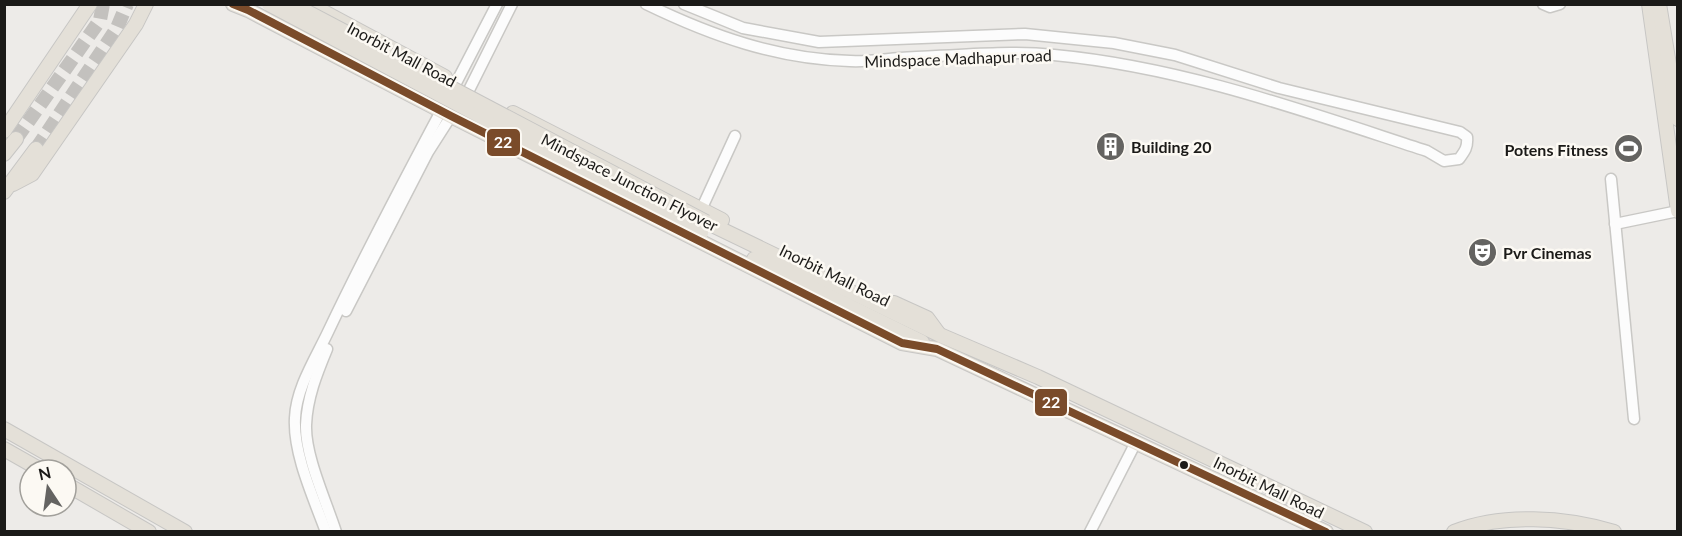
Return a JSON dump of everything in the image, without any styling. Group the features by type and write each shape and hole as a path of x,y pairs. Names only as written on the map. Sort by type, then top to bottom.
{"main road":[{"path":"4,154 10,135 90,4"},
{"path":"131,29 129,21 137,4"},
{"path":"9,188 32,174 146,4"},
{"name":"Inorbit Mall Road","path":"233,4 902,343 939,342 1033,375 1365,531"},
{"name":"Mindspace Junction Flyover","path":"269,4 939,342"},
{"name":"Mindspace Junction Flyover","path":"292,4 702,222"},
{"name":"Inorbit Mall Road","path":"309,4 635,176 702,222"},
{"path":"1649,4 1677,211"},
{"path":"1659,4 1677,119"},
{"path":"318,46 335,18"},
{"path":"9,188 36,149"},
{"path":"622,201 635,176"},
{"name":"Inorbit Mall Road","path":"939,342 1136,442 1326,531"},
{"path":"4,429 185,531"},
{"path":"4,449 20,458"},
{"path":"78,491 149,531"},
{"path":"1454,531 1481,522 1504,520 1588,525 1614,531"}],"street":[{"path":"456,83 497,4"},
{"path":"469,90 512,4"},
{"name":"Mindspace Madhapur road","path":"646,4 716,36 776,53 851,62 957,55 1051,55 1154,69 1273,102 1427,151 1444,160 1459,159 1466,151 1467,136 1460,132 1279,88 1175,55 1071,38 1025,34 819,42 743,28 684,4"},
{"path":"1543,4 1550,7 1560,4"},
{"name":"Mindspace Madhapur road","path":"850,42 851,62"},
{"path":"1273,102 1279,88"},
{"path":"326,531 306,426 316,378 411,176 446,113"},
{"path":"702,222 735,136"},
{"path":"1611,178 1634,419"},
{"path":"1615,224 1677,211"},
{"path":"1089,531 1136,442"},
{"path":"322,504 336,531"}],"tunnel":[{"path":"16,139 100,20 103,4"},
{"path":"36,149 117,28 127,4"}],"transit line":[{"name":"22","path":"233,4 902,343 937,349 1326,532"}],"place":[{"name":"Building 20","path":"1110,146"},
{"name":"Potens Fitness","path":"1629,149"},
{"name":"Pvr Cinemas","path":"1482,252"}]}
